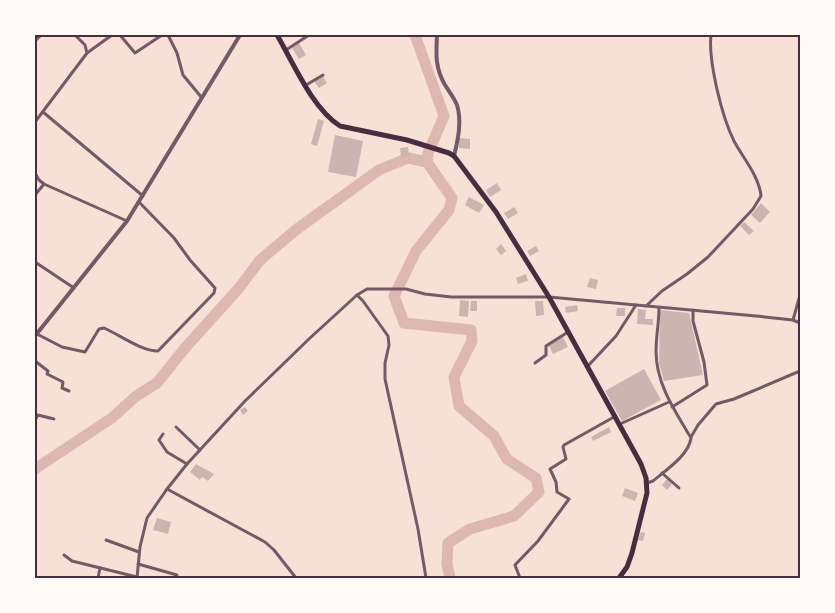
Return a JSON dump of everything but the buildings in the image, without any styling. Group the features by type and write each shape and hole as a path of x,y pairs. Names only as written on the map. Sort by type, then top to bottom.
{"main road":[{"path":"277,35 322,110 340,126 416,142 449,153 454,156 496,212 549,297 641,464 646,484 646,496 632,553 627,567 619,578"}],"street":[{"path":"35,41 41,35"},
{"path":"75,35 85,45 87,53"},
{"path":"35,122 87,53 112,35"},
{"path":"120,35 135,52 162,35"},
{"path":"168,35 177,53 182,75 202,98"},
{"path":"139,202 174,238 190,260 214,287 216,290 214,293 158,351 154,352 104,328 98,329 85,352 62,347 36,335 127,221 240,35"},
{"path":"286,50 310,35"},
{"path":"438,35 436,61 439,72 454,99 458,111 459,125 454,156"},
{"path":"645,306 708,257 753,209 761,196 756,178 733,139 726,120 716,80 711,49 711,35"},
{"path":"306,85 323,75"},
{"path":"43,112 143,196"},
{"path":"35,173 44,184 127,221"},
{"path":"35,195 44,184"},
{"path":"35,262 75,288"},
{"path":"64,555 72,560 137,577 139,552 147,518 166,489 245,401 357,295 371,288 406,289 425,294 451,297 549,297 793,320 800,323"},
{"path":"357,295 388,336 389,345 385,363 385,379 418,529 426,578"},
{"path":"793,320 800,295"},
{"path":"587,367 616,336 637,305"},
{"path":"659,308 656,353 662,386 669,402 691,438"},
{"path":"672,407 707,385 704,362 693,321 693,310"},
{"path":"535,362 546,355 546,346 568,332"},
{"path":"35,362 48,370 46,374 63,382 62,388 69,391"},
{"path":"646,484 653,482 683,456 698,425 716,404 734,399 800,371"},
{"path":"620,424 669,402"},
{"path":"35,420 38,415 54,419"},
{"path":"520,578 515,565 538,541 569,499 557,492 556,482 550,468 566,459 564,445 615,417"},
{"path":"176,427 200,450"},
{"path":"163,434 160,440 164,449 187,464"},
{"path":"662,473 679,488"},
{"path":"166,489 265,542 274,550 296,578"},
{"path":"106,540 139,552"},
{"path":"138,564 177,575"},
{"path":"98,578 100,568"}],"waterway":[{"path":"415,35 444,116 428,153 427,162 452,198 449,210 416,251 394,296 404,323 471,330 472,341 454,377 459,406 494,436 507,459 536,478 539,492 514,516 470,529 448,543 447,564 450,578"},
{"path":"35,469 112,418 135,397 157,383 185,348 239,288 260,260 297,229 379,170 408,158 427,162"}]}
